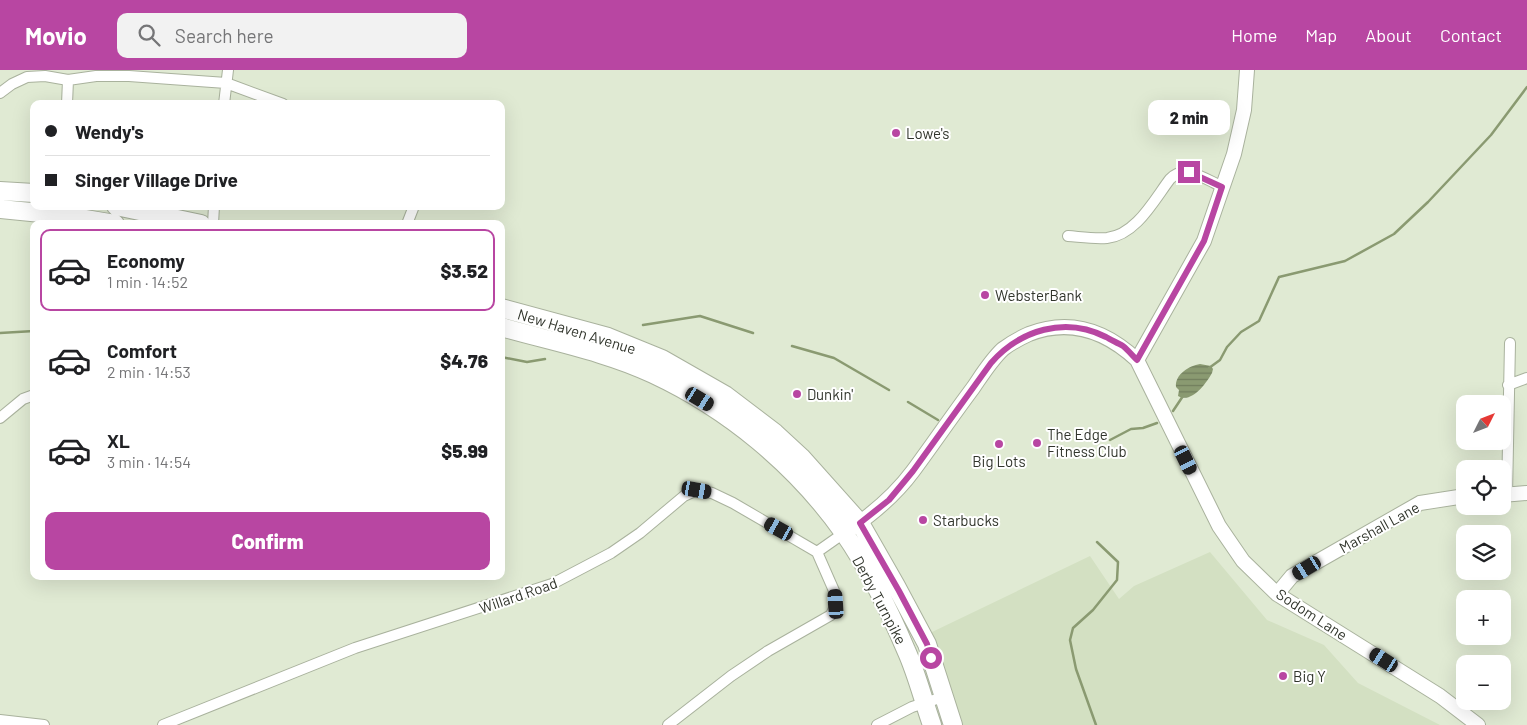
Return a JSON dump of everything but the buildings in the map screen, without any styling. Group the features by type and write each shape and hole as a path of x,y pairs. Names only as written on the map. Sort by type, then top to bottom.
{"highway":[{"path":"0,191 30,193"},
{"path":"0,209 30,210"},
{"path":"60,210 99,220"},
{"path":"135,210 182,220"},
{"name":"New Haven Avenue","path":"505,309 608,337 662,359 725,395 775,433 801,456 860,523"},
{"name":"New Haven Avenue","path":"505,328 602,355 652,373 714,408 741,427 770,452 809,490 844,533"},
{"name":"Derby Turnpike","path":"860,523 927,644 953,725"},
{"name":"Derby Turnpike","path":"844,533 881,595 907,652 932,725"},
{"path":"922,697 941,690"}],"street":[{"path":"224,100 228,70"},
{"path":"1137,360 1204,241 1230,169 1245,102 1247,70"},
{"path":"0,93 12,84 27,77 44,73 68,80 96,76 129,76 226,83 272,100"},
{"path":"67,100 68,80"},
{"path":"1068,236 1105,238 1124,233 1135,225 1170,179 1178,172 1189,172 1222,187"},
{"name":"Sodom Lane","path":"844,533 889,500 913,471 991,363 1003,350 1019,338 1060,326 1096,332 1122,345 1137,360 1219,526 1243,561 1277,594 1440,696 1478,725"},
{"path":"1506,460 1510,343"},
{"path":"1508,385 1527,378"},
{"path":"0,418 23,399 30,396"},
{"name":"Willard Road","path":"163,725 355,648 552,584 611,553 640,533 684,496 697,490 712,493 733,503 817,552"},
{"path":"1511,494 1527,493"},
{"name":"Marshall Lane","path":"1277,594 1292,576 1420,503 1456,497"},
{"path":"668,725 738,671 768,651 831,615 836,604 835,593 817,552 844,533"},
{"path":"877,725 912,707 922,697"},
{"path":"0,720 44,725"}],"shaded area":[{"path":"1200,364 1211,366 1213,369 1212,373 1198,392 1183,398 1178,396 1179,390 1176,387 1176,382 1180,375 1187,369"},
{"path":"1210,552 1267,620 1324,645 1358,683 1440,725 963,725 930,633 1090,556 1119,599 1134,586"}],"waterway":[{"path":"1209,368 1220,360 1227,347 1241,332 1259,321 1279,277 1345,261 1394,234 1428,202 1491,135 1527,87"},
{"path":"643,325 700,316 753,333"},
{"path":"0,333 30,331"},
{"path":"792,346 834,358 889,390"},
{"path":"505,358 527,362 545,359"},
{"path":"1173,411 1183,396"},
{"path":"908,402 938,420"},
{"path":"1110,440 1131,429 1143,428 1157,423"},
{"path":"1096,725 1076,669 1070,640 1073,628 1093,610 1117,580 1118,562 1097,542"}],"place":[{"name":"Lowe's","path":"896,133"},
{"name":"WebsterBank","path":"985,295"},
{"name":"Dunkin'","path":"797,394"},
{"name":"The Edge Fitness Club","path":"1037,443"},
{"name":"Big Lots","path":"999,444"},
{"name":"Starbucks","path":"923,520"},
{"name":"Big Y","path":"1283,676"}],"route":[{"path":"931,658 927,644 860,523 889,500 913,471 991,363 1003,350 1019,338 1060,326 1077,328 1096,332 1122,345 1137,360 1204,241 1222,187 1189,172"}]}
